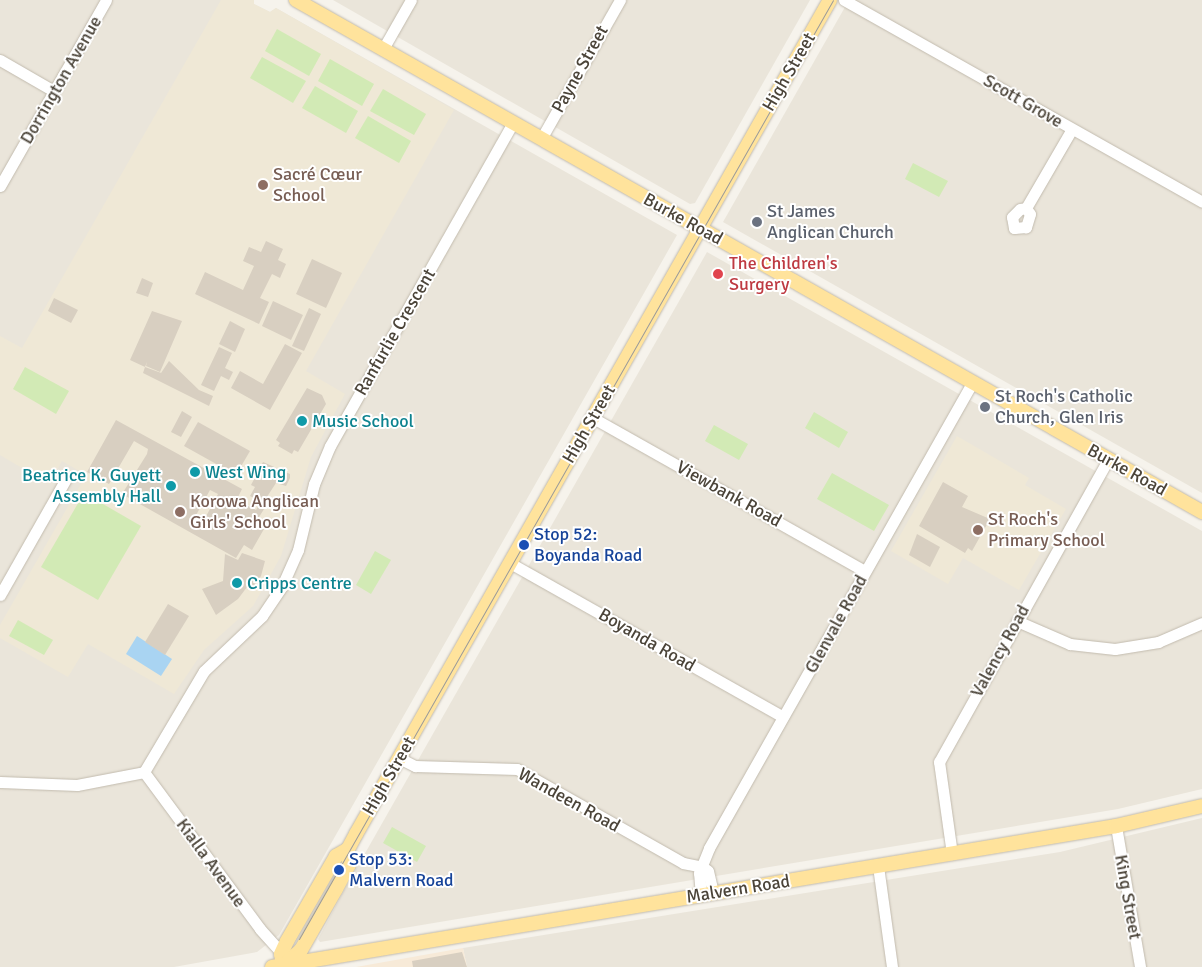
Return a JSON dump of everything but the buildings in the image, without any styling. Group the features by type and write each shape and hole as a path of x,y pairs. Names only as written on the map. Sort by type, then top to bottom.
{"main road":[{"name":"Burke Road","path":"296,0 1202,512"},
{"name":"High Street","path":"280,963 301,950 336,889 349,865 348,848 830,0"},
{"name":"Malvern Road","path":"280,963 952,854 1116,826 1202,806"}],"street":[{"name":"Dorrington Avenue","path":"0,186 106,0"},
{"path":"383,49 410,0"},
{"name":"Payne Street","path":"541,139 620,0"},
{"name":"Scott Grove","path":"844,0 1202,202"},
{"path":"0,60 54,91"},
{"name":"Ranfurlie Crescent","path":"144,772 204,671 262,616 282,586 298,550 314,484 330,446 514,123"},
{"path":"1026,208 1072,128"},
{"name":"Glenvale Road","path":"703,867 709,848 972,382"},
{"name":"Viewbank Road","path":"593,418 866,571"},
{"name":"Valency Road","path":"952,854 939,762 1108,459"},
{"path":"0,595 66,479"},
{"name":"Boyanda Road","path":"510,563 783,717"},
{"path":"1017,621 1070,644 1115,649 1158,642 1202,623"},
{"name":"Wandeen Road","path":"399,758 415,766 517,770 683,863 703,867"},
{"path":"0,782 77,785 144,772"},
{"name":"Kialla Avenue","path":"144,772 260,929 280,963"},
{"name":"King Street","path":"1116,826 1140,967"},
{"path":"878,866 892,967"},
{"path":"703,867 708,871 707,894"}],"shaded area":[{"path":"0,0 254,0 254,4 270,12 276,8 677,235 279,935 257,952 174,967 0,967"},
{"name":"Sacré Cœur School","path":"221,0 254,0 254,4 270,12 276,8 454,110 306,371 345,394 311,457 281,556 253,606 204,650 174,694 88,644 68,677 0,638 0,625 86,475 62,461 49,484 0,455 0,336 22,348"},
{"path":"333,0 810,0 695,203 690,204"},
{"path":"849,0 1202,0 1202,493 723,222"},
{"path":"707,252 1202,531 1202,789 1118,809 320,942 318,939 347,885"},
{"name":"St Roch's Primary School","path":"957,436 1029,478 1025,485 1066,509 1019,590 963,558 948,584 891,551"},
{"path":"1202,818 1202,967 467,967 463,948 1060,852"},
{"path":"463,948 467,967 356,967"}],"green space":[{"path":"277,29 321,54 309,76 265,51"},
{"path":"262,57 306,81 293,103 250,78"},
{"path":"330,59 374,84 362,106 318,81"},
{"path":"315,86 358,111 346,133 302,108"},
{"path":"383,89 426,114 414,135 370,111"},
{"path":"368,116 411,141 399,163 355,138"},
{"path":"913,163 948,181 939,197 905,179"},
{"path":"25,367 69,391 56,414 13,389"},
{"path":"814,412 848,432 839,448 805,428"},
{"path":"714,425 748,444 739,460 705,441"},
{"path":"832,473 889,505 874,531 817,499"},
{"path":"84,493 141,526 98,600 41,567"},
{"path":"375,551 391,560 371,594 356,585"},
{"path":"18,620 53,640 44,655 9,636"},
{"path":"392,827 426,846 417,862 383,843"}],"water":[{"path":"137,636 172,659 161,676 126,654"}],"tram line":[{"path":"299,939 833,0"}],"place":[{"name":"Sacré Cœur School","path":"263,185"},
{"name":"St James Anglican Church","path":"757,222"},
{"name":"The Children's Surgery","path":"718,274"},
{"name":"St Roch's Catholic Church, Glen Iris","path":"985,407"},
{"name":"Music School","path":"302,421"},
{"name":"West Wing","path":"195,472"},
{"name":"Beatrice K. Guyett Assembly Hall","path":"171,486"},
{"name":"Korowa Anglican Girls' School","path":"180,512"},
{"name":"St Roch's Primary School","path":"978,530"},
{"name":"Stop 52: Boyanda Road","path":"524,545"},
{"name":"Cripps Centre","path":"237,583"},
{"name":"Stop 53: Malvern Road","path":"339,870"}]}
